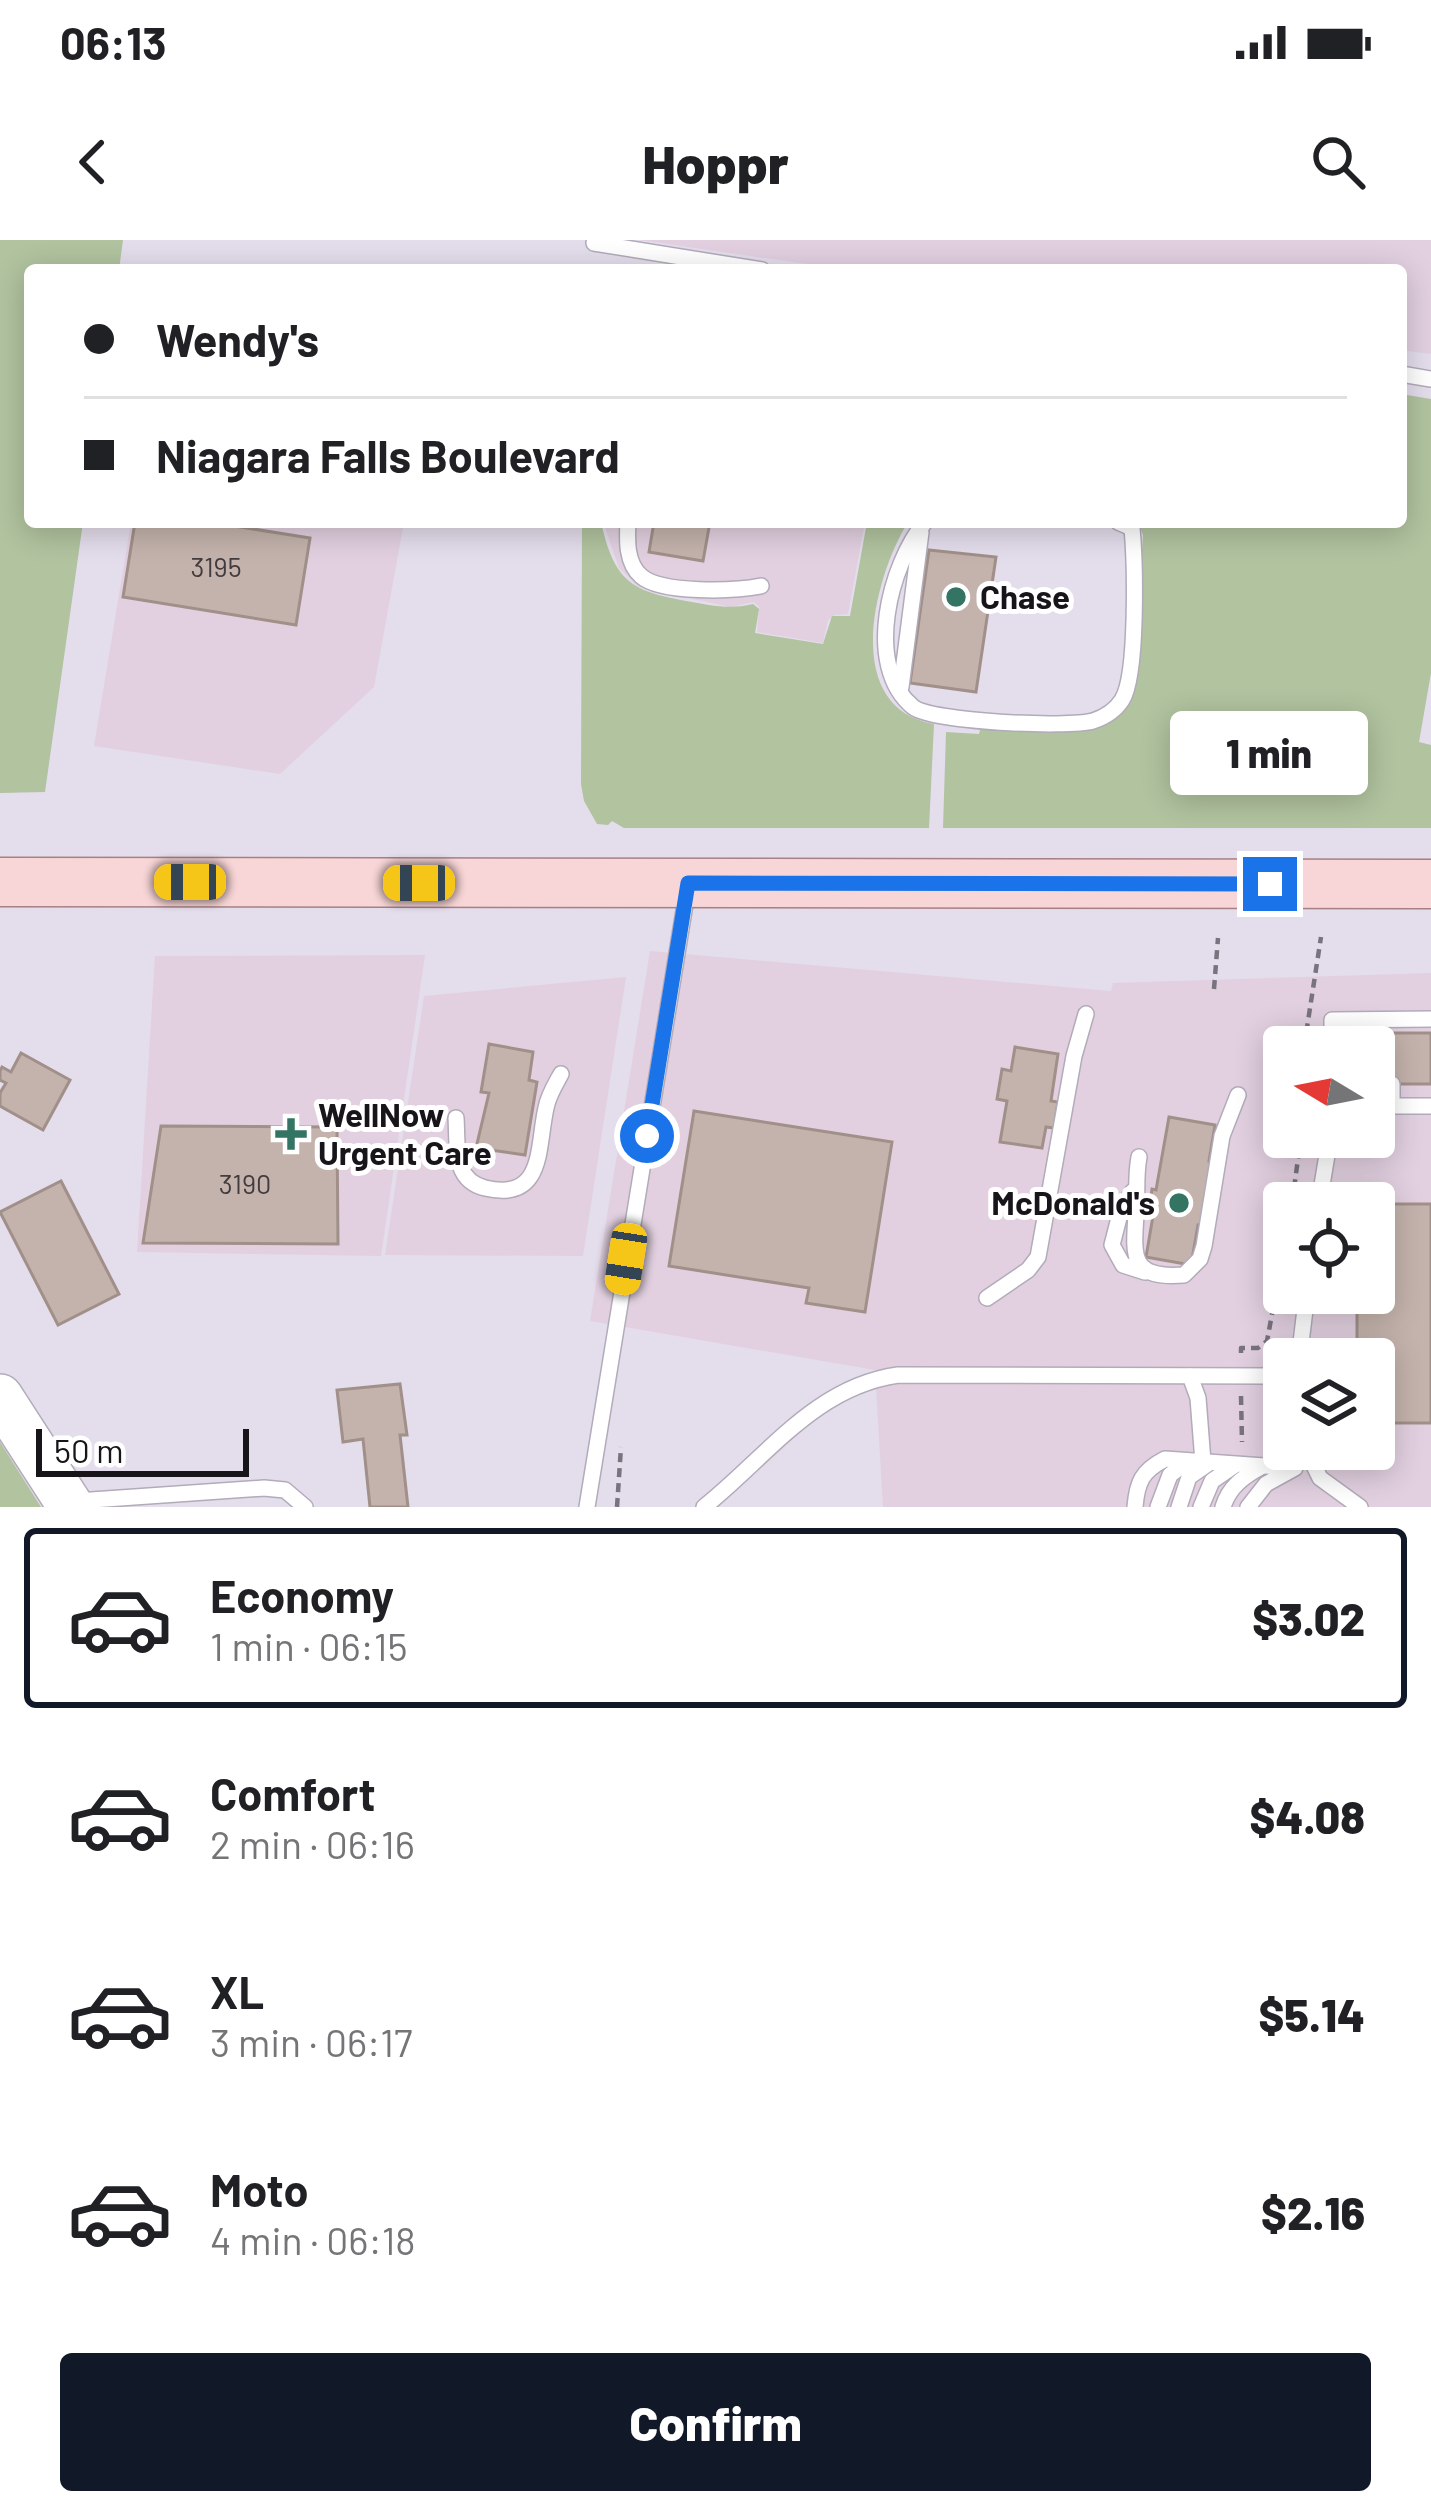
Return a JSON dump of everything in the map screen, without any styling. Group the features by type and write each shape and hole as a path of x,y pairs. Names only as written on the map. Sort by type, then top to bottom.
{"main road":[{"path":"0,882 1431,884"}],"street":[{"path":"0,1397 69,1504"}],"lane":[{"path":"594,242 725,264"},
{"path":"629,528 632,564 654,583 728,591 761,586"},
{"path":"923,528 900,691 914,708 936,716 1064,725 1105,717 1126,694 1136,561 1132,528"},
{"path":"587,1507 688,883"},
{"path":"987,1298 1028,1270 1038,1257 1074,1056 1086,1014"},
{"path":"1332,1026 1332,1020 1392,1026 1431,1019"},
{"path":"457,1118 460,1171 465,1178 495,1190 518,1186 530,1179 537,1166 546,1103 561,1074"},
{"path":"1139,1157 1132,1249 1140,1267 1150,1273 1184,1275 1200,1259 1222,1136 1238,1095"},
{"path":"1395,1106 1431,1106"},
{"path":"1179,1507 1189,1477 1200,1462 1198,1398 1190,1376"},
{"path":"704,1507 801,1419 871,1379 1263,1376"},
{"path":"1135,1507 1139,1479 1149,1467 1165,1460 1262,1466"},
{"path":"1158,1507 1170,1475 1200,1462"},
{"path":"1201,1507 1212,1481 1236,1465"},
{"path":"1223,1507 1243,1477 1262,1466"},
{"path":"1248,1507 1266,1484 1290,1470"},
{"path":"1316,1470 1320,1478 1360,1507"},
{"path":"69,1504 264,1488 285,1490 304,1507"}],"path":[{"path":"1307,1026 1321,937"},
{"path":"1214,989 1219,938"},
{"path":"1241,1358 1241,1348 1258,1348 1267,1341 1272,1314"},
{"path":"1240,1391 1242,1442"}],"shaded area":[{"path":"640,240 1431,240 1431,354 1407,351 1407,264 806,264"},
{"path":"130,528 403,528 374,687 280,774 94,746"},
{"path":"605,528 864,528 848,614 828,620 823,643 757,632 759,607 754,602 730,607 638,587 619,568"},
{"path":"650,951 1111,991 1113,983 1431,973 1431,1507 883,1507 875,1370 590,1321"},
{"path":"425,955 381,1256 137,1252 155,956"},
{"path":"626,977 583,1256 385,1255 424,996"}],"green space":[{"path":"0,240 123,240 120,264 24,264 24,528 82,528 45,792 0,793"},
{"path":"1407,395 1431,399 1431,673 1419,742 1431,745 1431,828 943,828 946,732 979,734 982,722 1044,730 1085,729 1120,713 1133,696 1140,528 1407,528"},
{"path":"582,528 602,528 619,570 638,587 711,605 753,604 759,609 755,633 823,644 832,616 850,616 866,528 905,528 884,575 873,638 876,668 886,694 905,713 934,724 929,828 624,828 612,821 597,824 581,784"},
{"path":"0,1442 41,1507 0,1507"}],"building":[{"path":"134,528 247,528 310,538 296,625 123,597"},
{"path":"653,528 709,528 703,561 649,552"},
{"name":"Chase","path":"929,550 996,557 976,692 910,683"},
{"path":"1395,1033 1431,1033 1431,1084 1395,1084"},
{"path":"489,1044 533,1052 529,1080 537,1082 525,1155 476,1148 489,1093 481,1092"},
{"path":"1015,1047 1058,1054 1051,1101 1058,1102 1054,1128 1046,1127 1042,1148 1000,1142 1007,1101 997,1099 1002,1069 1011,1071"},
{"path":"21,1053 70,1080 43,1130 0,1106 6,1083 0,1080 0,1071 2,1067 11,1072"},
{"path":"694,1111 892,1142 865,1312 806,1303 809,1288 669,1266"},
{"name":"McDonald's","path":"1169,1117 1215,1125 1209,1161 1215,1162 1205,1226 1198,1225 1191,1265 1146,1257 1152,1189 1156,1190"},
{"path":"161,1126 337,1127 338,1244 143,1243"},
{"path":"61,1181 119,1294 58,1325 0,1212"},
{"path":"1395,1204 1431,1204 1431,1423 1395,1423 1395,1338 1357,1338 1357,1314 1395,1314"},
{"path":"400,1384 407,1435 400,1435 408,1507 370,1507 363,1439 343,1442 337,1390"}],"place":[{"name":"Chase","path":"956,597"},
{"name":"WellNow Urgent Care","path":"291,1134"},
{"name":"McDonald's","path":"1179,1203"}],"route":[{"path":"647,1136 688,883 1270,884"}]}
